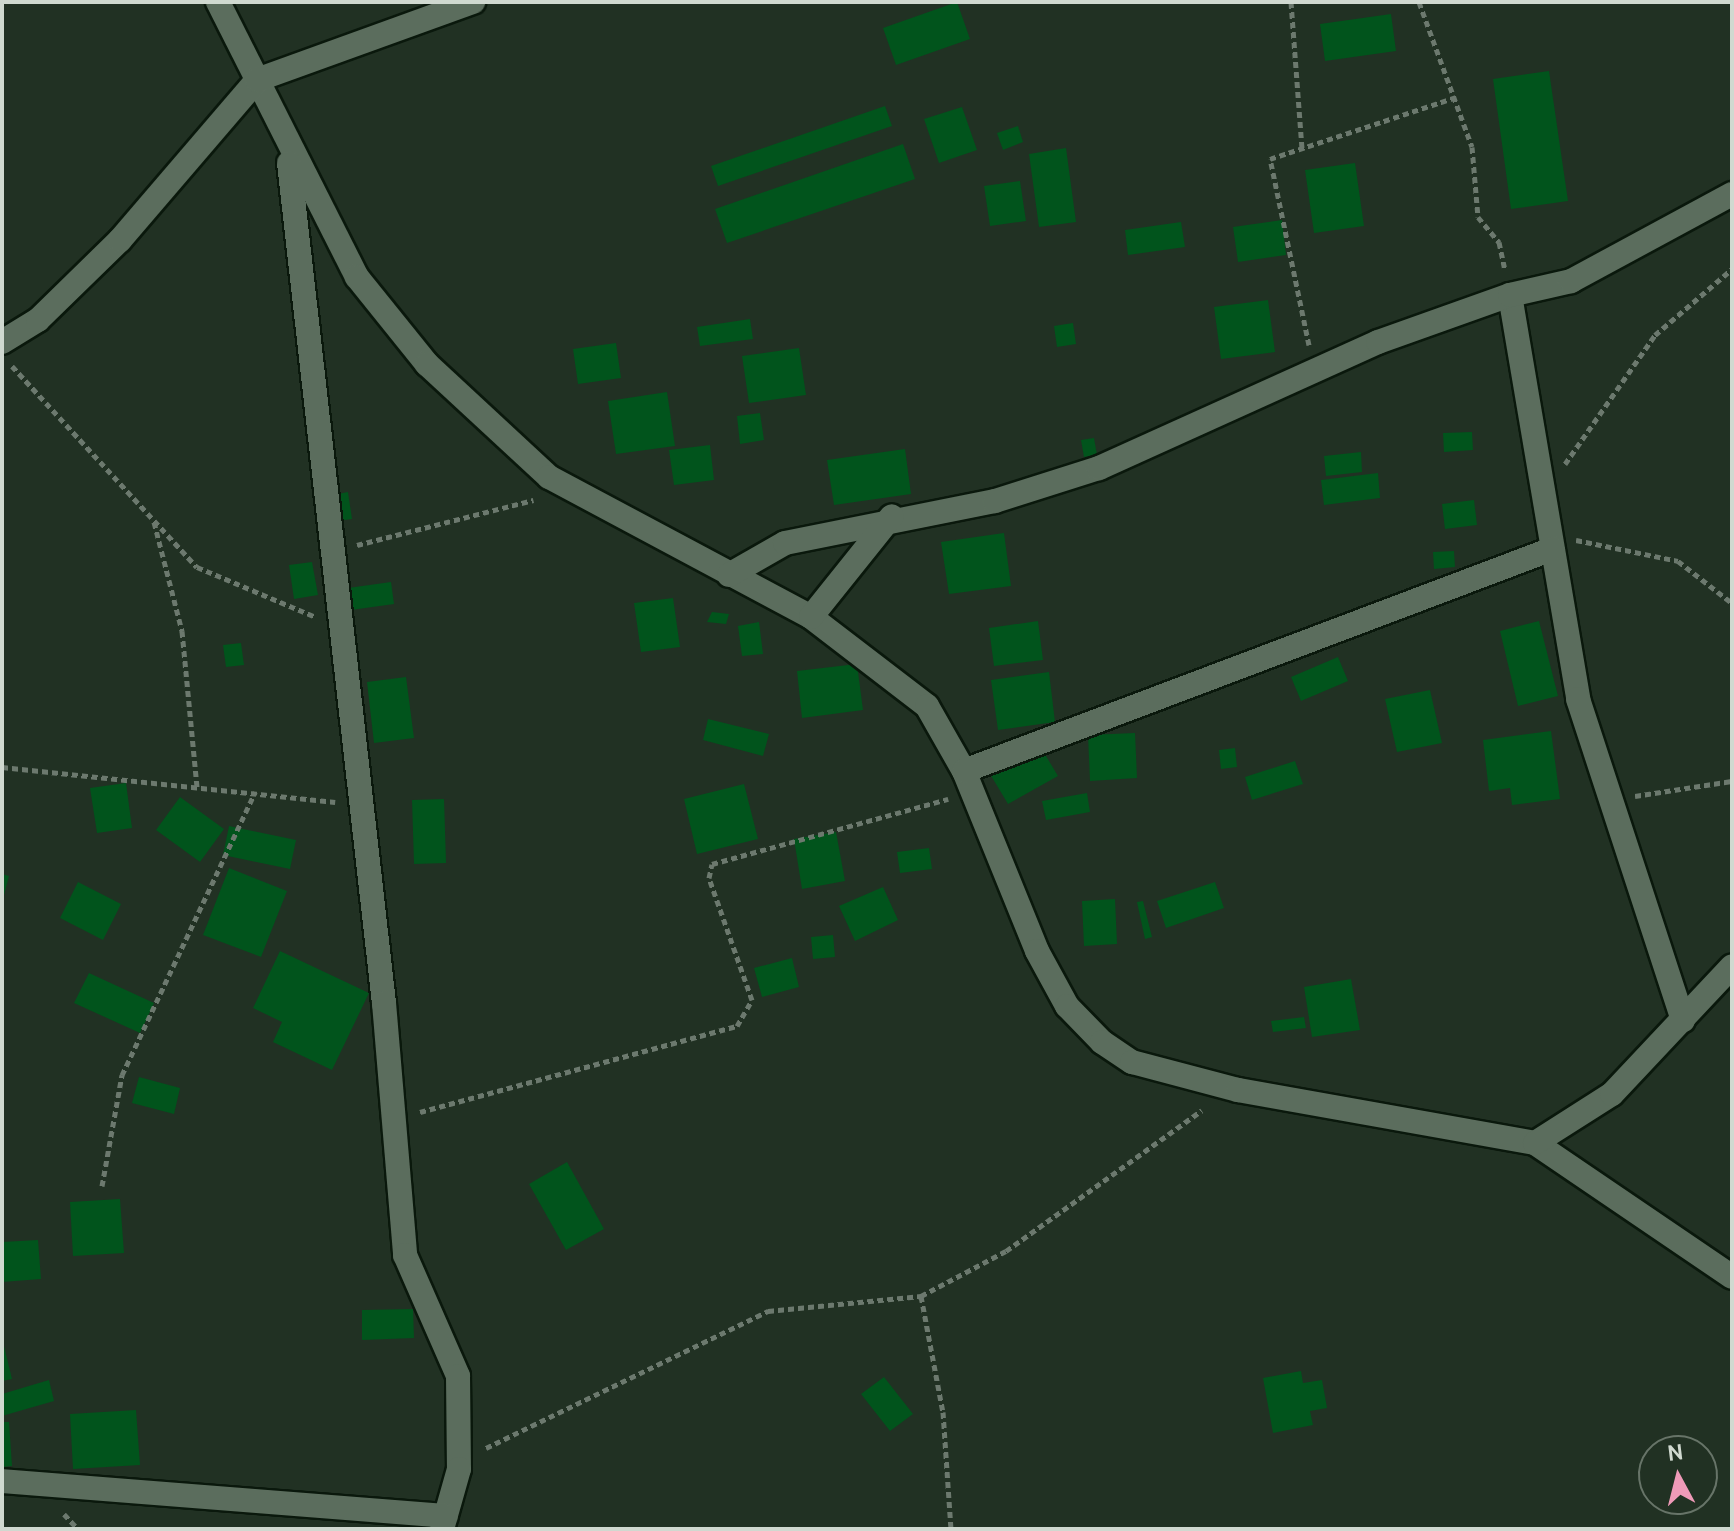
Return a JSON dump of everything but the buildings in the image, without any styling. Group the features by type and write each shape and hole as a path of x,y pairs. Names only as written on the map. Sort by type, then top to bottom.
{"street":[{"path":"218,2 288,152 357,277 427,364 570,489 811,617 927,706 968,782 1067,1006 1132,1062 1238,1090 1535,1143 1732,1277"},
{"path":"2,342 38,320 120,240 257,80 473,2"},
{"path":"2,1481 444,1522 459,1460 458,1376 405,1255 362,805 328,545 288,152"},
{"path":"729,575 785,543 892,516 995,501 1099,468 1313,373 1510,295 1571,281 1732,194"},
{"path":"1510,295 1547,486 1551,545 1578,699 1683,1020"},
{"path":"811,617 892,516"},
{"path":"968,782 1551,545"},
{"path":"1535,1143 1612,1094 1732,966"}],"path":[{"path":"1291,2 1302,149"},
{"path":"1419,2 1472,147 1478,217 1499,242 1510,295"},
{"path":"1313,373 1302,289 1268,170 1270,159 1456,97"},
{"path":"1547,486 1645,347 1732,269"},
{"path":"2,358 197,567 269,602 340,624"},
{"path":"328,545 372,545 570,489"},
{"path":"154,521 182,631 197,788"},
{"path":"1551,545 1608,541 1667,556 1732,603"},
{"path":"2,767 362,805"},
{"path":"1611,800 1732,781"},
{"path":"394,1119 737,1026 752,1000 709,878 712,864 968,782"},
{"path":"102,1186 122,1075 255,792"},
{"path":"459,1460 768,1311 921,1296 1006,1251 1172,1127 1238,1090"},
{"path":"921,1296 943,1412 951,1529"}]}
